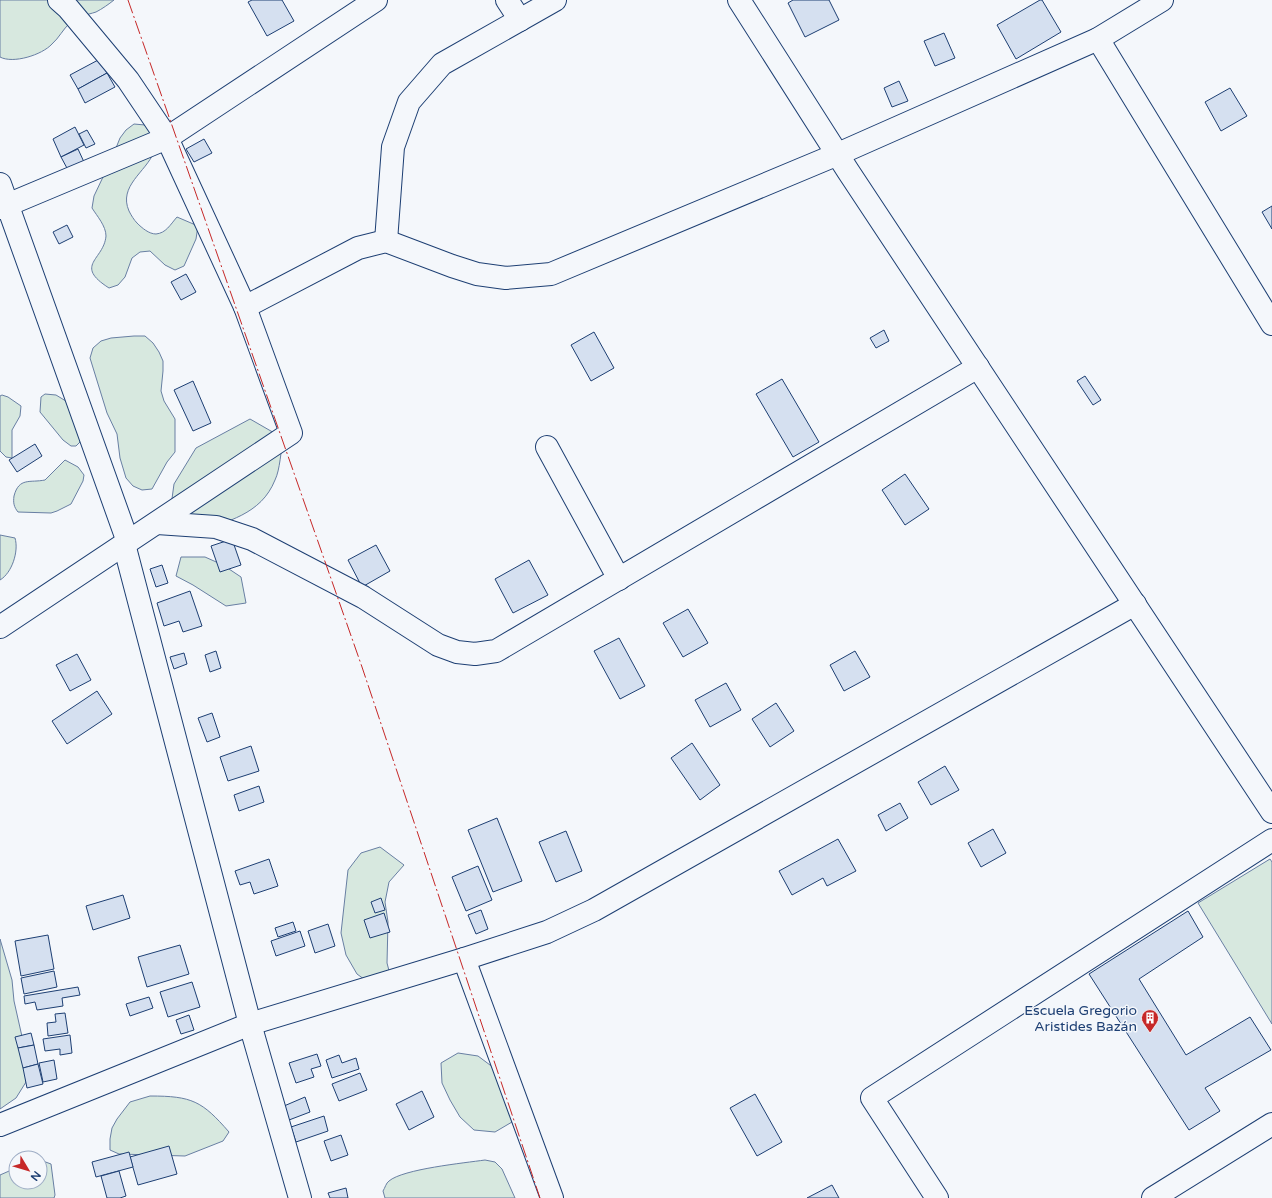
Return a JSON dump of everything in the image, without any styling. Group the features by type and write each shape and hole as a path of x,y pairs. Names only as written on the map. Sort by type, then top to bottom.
{"street":[{"path":"0,627 291,433 245,307 168,138 128,80 68,8 59,0"},
{"path":"4,206 168,138 376,0"},
{"path":"507,0 520,20"},
{"path":"386,241 393,147 409,102 442,64 555,0"},
{"path":"739,0 843,163 1272,812"},
{"path":"245,307 358,248 386,241 477,274 506,278 551,274 843,163 1098,39 1162,0"},
{"path":"1098,39 1272,324"},
{"path":"0,184 4,206 126,543 250,1024 300,1198"},
{"path":"156,523 216,527 252,539 363,597 438,646 457,652 475,654 496,651 978,367"},
{"path":"547,447 619,579"},
{"path":"0,1125 250,1024 548,932 594,910 1135,604"},
{"path":"937,1198 872,1098 1272,840"},
{"path":"464,959 552,1198"},
{"path":"1153,1198 1272,1124"}],"shaded area":[{"path":"0,0 114,0 96,12 79,17 73,21 65,28 54,42 41,52 20,59 6,59 0,57"},
{"path":"134,124 145,125 153,130 155,147 150,159 134,180 127,194 129,211 143,229 153,234 165,230 177,217 198,226 196,239 184,266 175,270 165,265 150,251 140,252 132,258 125,277 118,285 109,288 98,280 93,274 93,262 101,251 106,232 92,208 94,196 120,138 126,130"},
{"path":"145,336 153,343 159,352 163,361 161,391 164,401 175,419 175,452 167,462 152,489 142,490 133,486 126,478 120,458 117,434 107,413 90,358 93,348 101,341 111,338"},
{"path":"45,394 56,395 74,406 82,425 80,442 76,446 71,446 63,440 40,412 41,397"},
{"path":"2,395 8,397 21,406 20,416 12,430 12,458 6,457 0,451 0,396"},
{"path":"250,419 283,438 277,476 269,492 252,509 231,520 195,533 171,506 174,484 196,448"},
{"path":"65,460 78,467 84,475 83,481 71,504 51,513 18,512 15,507 14,496 19,486 26,482 45,480"},
{"path":"0,535 15,538 16,549 14,561 11,567 0,580"},
{"path":"181,557 205,557 223,565 241,577 246,603 226,606 176,576"},
{"path":"380,847 404,865 389,882 385,902 388,922 387,963 392,982 372,985 357,974 346,955 341,933 348,870 361,853"},
{"path":"1270,859 1272,862 1272,1024 1198,903"},
{"path":"0,939 12,980 14,1001 23,1041 26,1082 16,1098 0,1109"},
{"path":"458,1053 478,1056 494,1068 507,1083 512,1122 495,1132 474,1130 460,1117 442,1083 441,1063"},
{"path":"150,1096 176,1097 195,1102 211,1113 229,1132 223,1141 185,1156 119,1154 110,1150 112,1128 117,1119 130,1102"},
{"path":"485,1160 495,1162 502,1169 515,1198 385,1198 383,1191 386,1184 396,1177 434,1167"},
{"path":"48,1163 51,1164 55,1195 54,1198 0,1198 0,1175 8,1172 8,1190 48,1190"}],"building":[{"path":"252,0 282,0 294,21 267,36 248,2"},
{"path":"793,0 829,0 839,20 805,37 788,3"},
{"path":"1042,0 1061,32 1016,59 997,25"},
{"path":"944,33 955,58 935,66 924,41"},
{"path":"100,59 107,73 78,89 70,75"},
{"path":"107,73 115,87 85,103 78,89"},
{"path":"899,81 908,101 892,107 884,88"},
{"path":"1230,88 1247,116 1221,131 1205,102"},
{"path":"75,127 84,145 61,157 53,139"},
{"path":"87,130 95,144 86,148 79,134"},
{"path":"204,139 212,153 194,162 186,149"},
{"path":"78,149 84,162 68,170 61,157"},
{"path":"1272,206 1272,229 1262,212"},
{"path":"67,225 73,237 59,244 53,232"},
{"path":"186,274 196,292 181,300 171,282"},
{"path":"884,330 889,341 876,348 870,338"},
{"path":"594,332 614,368 591,381 571,345"},
{"path":"1085,376 1101,400 1093,405 1077,381"},
{"path":"782,379 819,442 793,457 756,394"},
{"path":"193,381 211,423 193,431 174,390"},
{"path":"35,444 42,456 17,472 9,460"},
{"path":"905,474 929,509 905,525 882,490"},
{"path":"232,539 241,565 220,572 211,546"},
{"path":"376,545 390,571 362,587 348,560"},
{"path":"529,560 548,595 513,613 495,579"},
{"path":"162,565 168,583 156,587 150,569"},
{"path":"190,591 202,626 183,632 179,621 164,626 157,603"},
{"path":"688,609 708,643 683,657 663,623"},
{"path":"619,638 645,686 620,699 594,651"},
{"path":"216,651 221,668 210,672 205,655"},
{"path":"855,651 870,677 844,691 830,665"},
{"path":"184,653 187,664 174,669 170,657"},
{"path":"77,654 91,680 70,691 56,665"},
{"path":"726,683 741,710 710,727 695,700"},
{"path":"97,691 112,714 67,744 52,721"},
{"path":"776,703 794,731 770,747 752,719"},
{"path":"212,713 220,737 207,742 198,718"},
{"path":"692,743 720,785 700,800 671,758"},
{"path":"251,746 259,771 228,781 220,757"},
{"path":"945,766 959,790 931,805 918,782"},
{"path":"259,786 264,802 239,811 234,795"},
{"path":"900,803 908,818 886,831 878,815"},
{"path":"497,818 522,881 493,892 468,830"},
{"path":"993,829 1006,853 981,867 968,843"},
{"path":"566,831 582,871 556,882 539,842"},
{"path":"838,839 856,871 827,886 823,878 792,895 779,871"},
{"path":"269,859 278,886 254,894 250,882 240,885 235,871"},
{"path":"478,866 492,900 466,911 452,877"},
{"path":"123,895 130,918 93,930 86,906"},
{"path":"381,898 385,910 375,913 371,902"},
{"path":"481,910 488,929 476,934 468,915"},
{"name":"Escuela Gregorio Aristides Bazán","path":"1188,911 1203,937 1139,979 1186,1055 1250,1017 1271,1050 1205,1088 1220,1111 1189,1130 1089,974"},
{"path":"384,913 390,932 370,938 364,920"},
{"path":"293,922 296,931 278,937 275,928"},
{"path":"328,924 335,946 315,953 308,931"},
{"path":"300,931 305,946 276,956 271,941"},
{"path":"48,935 54,969 21,976 15,941"},
{"path":"180,945 189,974 147,987 138,957"},
{"path":"54,971 57,987 24,994 21,978"},
{"path":"192,982 200,1007 168,1017 160,992"},
{"path":"78,987 80,995 62,998 63,1006 37,1010 35,1002 25,1004 24,996"},
{"path":"149,997 153,1008 130,1016 126,1004"},
{"path":"65,1013 68,1033 48,1036 47,1023 56,1022 55,1014"},
{"path":"189,1015 194,1030 181,1034 176,1020"},
{"path":"31,1033 34,1045 18,1048 15,1037"},
{"path":"70,1035 72,1053 60,1055 60,1049 45,1051 43,1039"},
{"path":"34,1045 38,1064 23,1068 18,1048"},
{"path":"317,1054 321,1066 311,1069 314,1077 296,1083 289,1063"},
{"path":"339,1055 342,1063 356,1058 359,1069 332,1078 326,1060"},
{"path":"54,1060 57,1079 43,1082 39,1063"},
{"path":"38,1064 43,1084 27,1088 23,1068"},
{"path":"360,1073 367,1090 339,1101 332,1084"},
{"path":"422,1091 434,1117 409,1130 396,1104"},
{"path":"755,1094 782,1142 757,1156 730,1108"},
{"path":"305,1097 310,1112 289,1120 284,1106"},
{"path":"324,1116 328,1131 296,1142 291,1127"},
{"path":"341,1135 348,1155 331,1161 324,1141"},
{"path":"169,1146 177,1174 138,1185 130,1157"},
{"path":"129,1152 133,1167 96,1177 92,1162"},
{"path":"119,1171 126,1196 120,1198 107,1198 101,1176"},
{"path":"832,1185 839,1198 807,1198"},
{"path":"346,1188 348,1198 330,1198 328,1193"}],"power":[{"path":"128,0 362,667 540,1198"}],"place":[{"name":"Escuela Gregorio Aristides Bazán","path":"1150,1033"}]}
